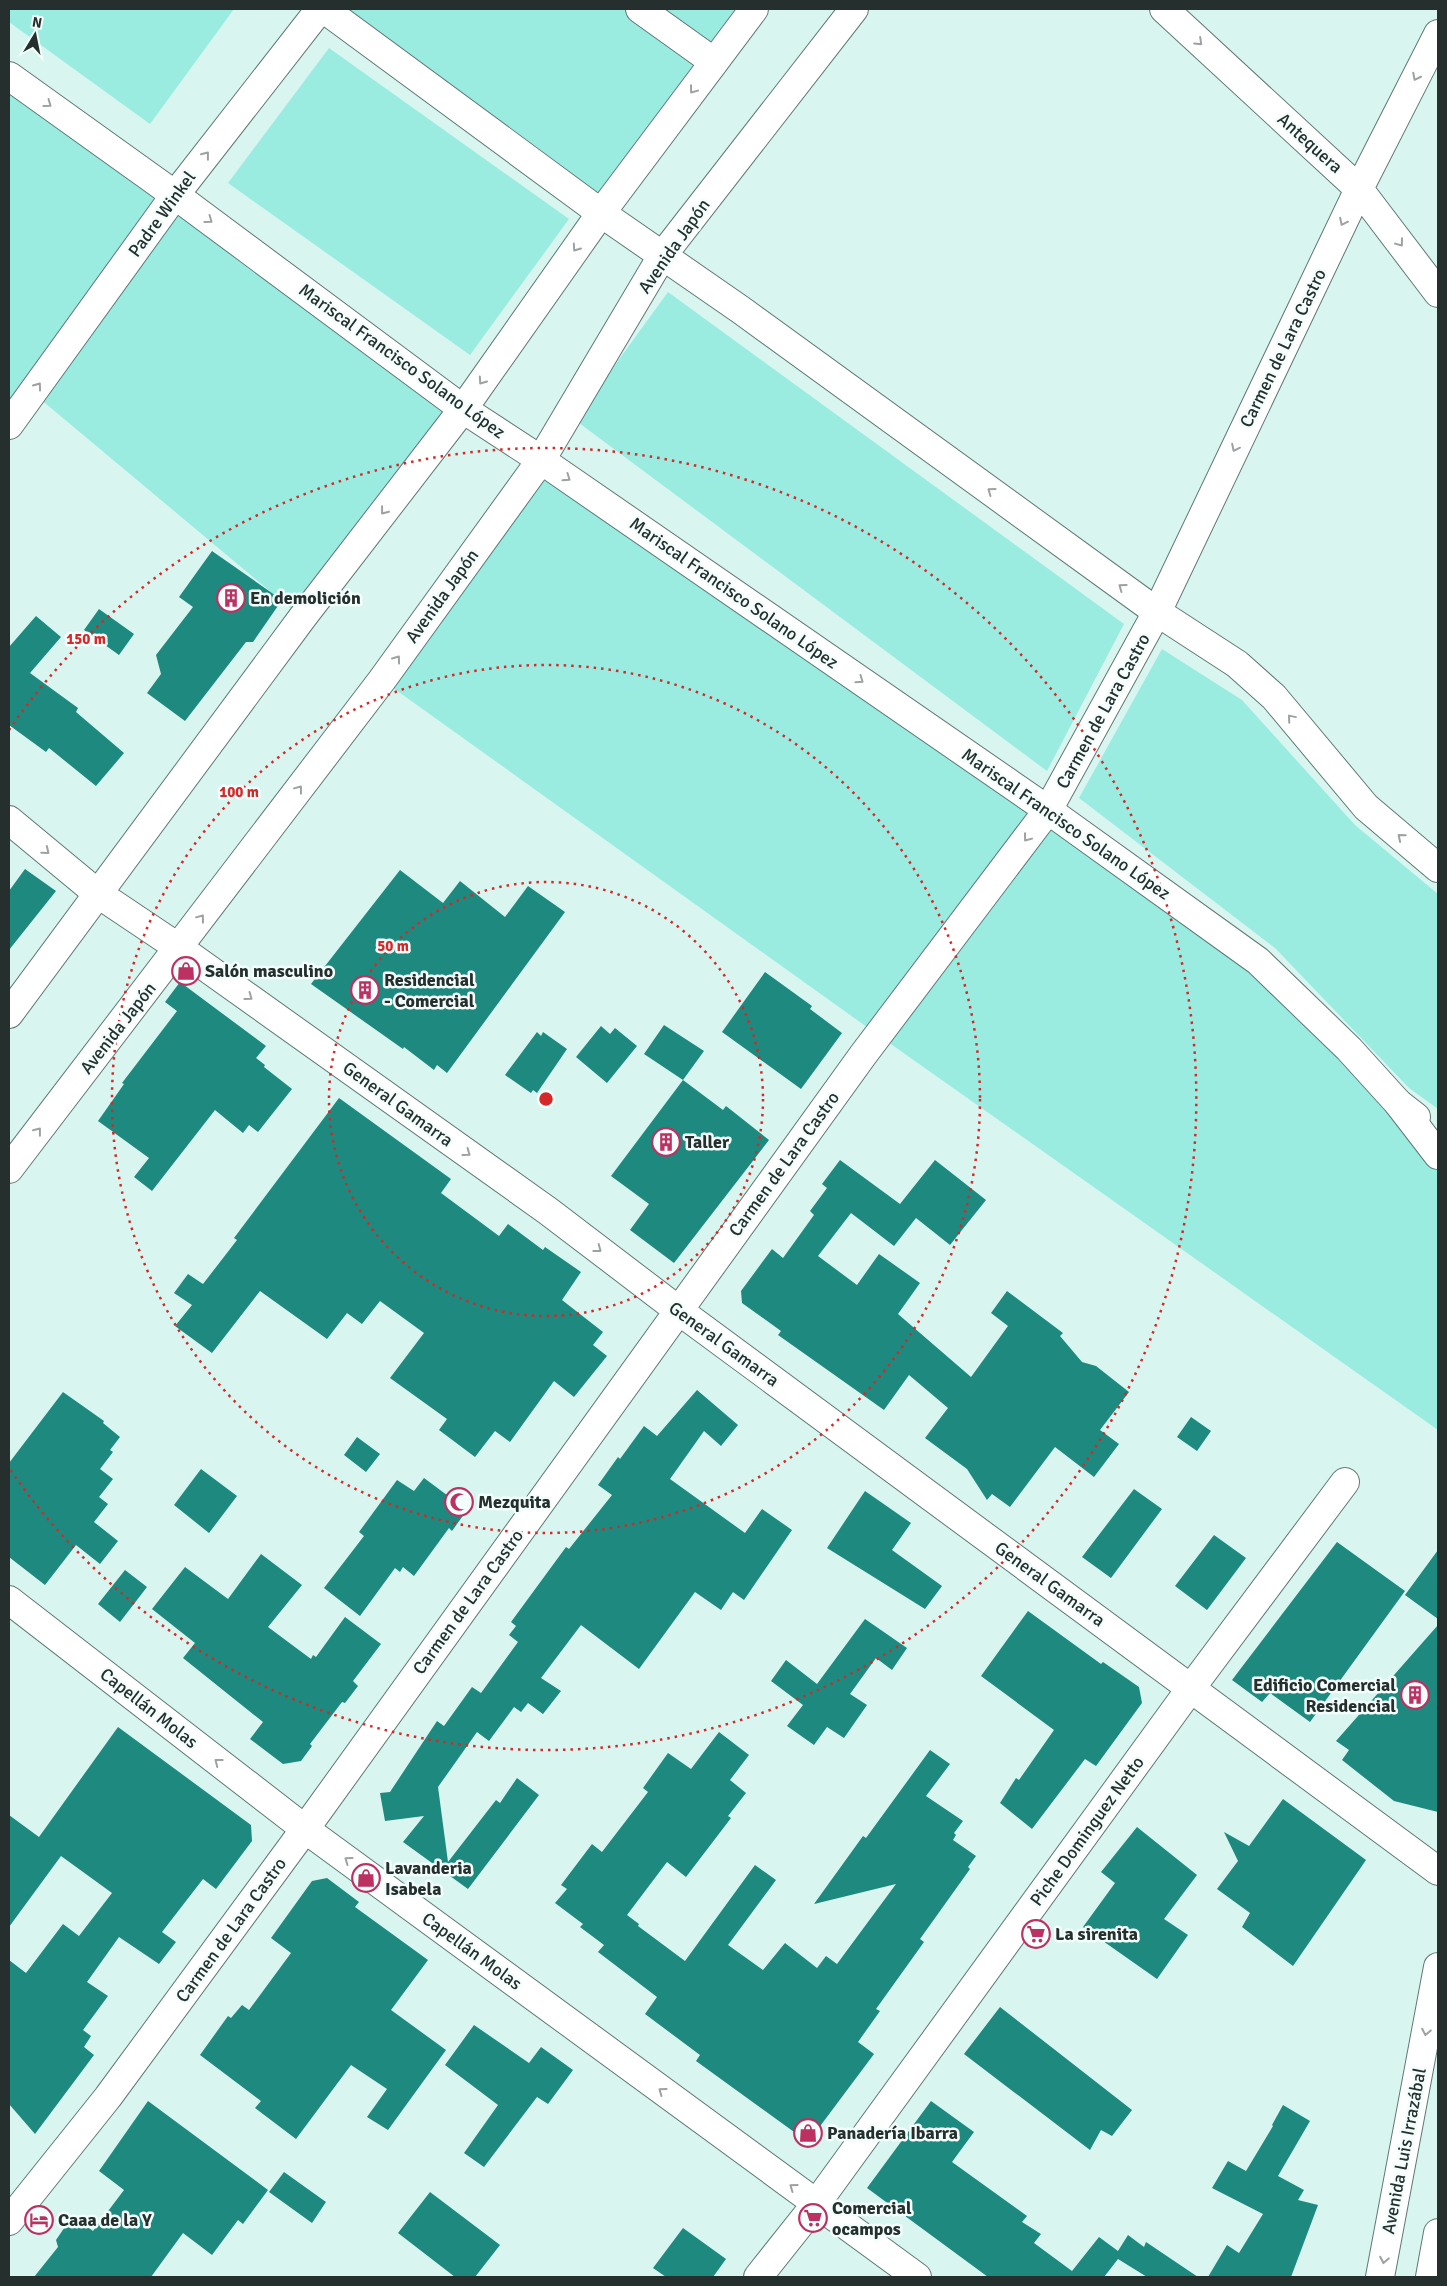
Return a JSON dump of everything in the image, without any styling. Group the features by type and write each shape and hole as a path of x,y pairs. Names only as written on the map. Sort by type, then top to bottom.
{"main road":[{"name":"Padre Winkel","path":"9,425 175,194 322,9"},
{"path":"322,9 601,213 1157,612 1237,664 1267,690 1366,807 1438,868"},
{"path":"640,9 714,62"},
{"path":"9,1014 296,625 463,409 601,213 754,9"},
{"name":"Avenida Japón","path":"9,1169 382,680 541,460 662,256 854,9"},
{"name":"Antequera","path":"1164,9 1359,189 1438,293"},
{"name":"Carmen de Lara Castro","path":"9,2221 108,2097 305,1829 862,1055 1048,810 1157,612 1359,189 1438,34"},
{"name":"Mariscal Francisco Solano López","path":"9,76 175,194 463,409 541,460 1048,810 1258,962 1349,1049 1398,1103 1438,1134"},
{"name":"General Gamarra","path":"9,820 97,893 179,948 548,1212 1438,1871"},
{"path":"1398,1103 1438,1156"},
{"name":"Piche Dominguez Netto","path":"758,2277 816,2204 1191,1688 1345,1482"},
{"name":"Capellán Molas","path":"9,1600 305,1829 918,2277"},
{"name":"Avenida Luis Irrazábal","path":"1380,2277 1438,1967"},
{"path":"1430,2277 1438,2233"}],"green space":[{"path":"9,9 234,9 150,124 9,22"},
{"path":"324,9 754,9 601,213"},
{"path":"329,48 569,219 470,355 228,183"},
{"path":"9,76 463,409 302,618 33,393 9,425"},
{"path":"668,292 1124,624 1047,771 575,420"},
{"path":"541,460 1258,961 1438,1155 1438,1430 878,1035 382,680"},
{"path":"1162,649 1242,700 1355,825 1438,894 1438,1109 1409,1088 1275,948 1079,798"}],"building":[{"path":"212,551 282,600 253,642 246,642 185,721 147,693 161,674 156,655 193,607 179,597"},
{"path":"99,609 134,634 119,655 84,630"},
{"path":"36,616 61,637 30,673 78,708 76,712 124,753 96,786 49,748 46,752 9,725 9,647"},
{"path":"25,869 56,891 9,950 9,891"},
{"path":"400,870 443,903 460,881 505,917 528,886 565,912 447,1073 437,1065 434,1070 404,1047 403,1049 311,984"},
{"path":"765,972 812,1006 810,1009 842,1033 801,1089 722,1032"},
{"path":"180,982 266,1046 256,1058 265,1065 264,1067 292,1089 258,1132 249,1125 243,1133 215,1110 152,1191 134,1177 149,1158 98,1121 124,1084 122,1083 177,1011 165,1002"},
{"path":"664,1025 704,1051 683,1080 644,1054"},
{"path":"601,1026 610,1034 615,1028 637,1046 607,1083 576,1057"},
{"path":"537,1032 541,1036 543,1032 567,1049 537,1093 533,1090 531,1093 505,1075"},
{"path":"683,1080 723,1110 726,1106 769,1140 674,1263 630,1230 649,1204 611,1176"},
{"path":"339,1098 451,1179 441,1193 499,1236 508,1224 543,1250 545,1247 581,1272 562,1300 603,1332 593,1345 607,1356 574,1397 554,1381 510,1442 495,1431 475,1457 439,1430 447,1419 390,1378 424,1333 380,1301 362,1324 347,1313 327,1339 260,1291 212,1353 175,1326 192,1305 174,1293 188,1274 203,1284 237,1240 234,1238"},
{"path":"840,1160 900,1204 935,1160 986,1200 950,1245 916,1218 894,1246 851,1213 818,1256 857,1285 879,1254 920,1283 898,1314 971,1377 1008,1326 991,1313 1007,1291 1063,1333 1060,1336 1082,1362 1096,1366 1129,1392 1100,1430 1119,1444 1094,1477 1055,1447 1010,1507 992,1494 987,1500 967,1469 925,1438 948,1408 909,1375 884,1410 778,1335 781,1331 742,1303 741,1291 772,1249 783,1258 814,1215 810,1211 827,1188 822,1184"},
{"path":"697,1390 738,1425 721,1446 704,1431 670,1479 745,1533 762,1509 792,1530 744,1600 733,1592 721,1610 695,1592 639,1669 581,1625 541,1678 561,1691 543,1714 528,1703 521,1712 514,1707 489,1741 477,1732 438,1787 448,1862 496,1800 500,1803 517,1778 539,1795 468,1889 403,1842 424,1816 385,1821 380,1793 390,1792 437,1721 444,1726 472,1687 481,1693 518,1642 509,1635 516,1626 511,1622 566,1547 569,1549 612,1495 598,1485 618,1457 620,1459 644,1426 657,1436"},
{"path":"63,1392 104,1421 103,1423 120,1437 110,1450 113,1452 100,1469 113,1479 99,1497 108,1504 94,1522 118,1541 100,1564 76,1545 45,1585 9,1557 9,1463"},
{"path":"1191,1417 1211,1431 1197,1451 1177,1437"},
{"path":"357,1437 380,1454 366,1472 344,1455"},
{"path":"201,1469 237,1496 209,1533 174,1505"},
{"path":"424,1478 467,1510 452,1531 449,1528 414,1576 403,1567 400,1572 395,1568 360,1616 324,1588 364,1536 359,1532 397,1480 414,1491"},
{"path":"1134,1489 1162,1509 1111,1578 1082,1557"},
{"path":"865,1491 911,1523 892,1550 942,1586 925,1609 827,1548"},
{"path":"1214,1535 1246,1558 1207,1610 1175,1586"},
{"path":"1337,1542 1405,1591 1310,1722 1270,1693 1262,1702 1232,1680"},
{"path":"1438,1550 1438,1619 1405,1595"},
{"path":"261,1554 302,1585 268,1627 311,1659 313,1655 316,1657 345,1617 381,1644 353,1681 358,1686 345,1703 342,1702 310,1744 312,1746 301,1761 283,1764 250,1739 263,1722 183,1658 195,1643 152,1609 185,1567 228,1599"},
{"path":"125,1570 147,1587 120,1622 98,1604"},
{"path":"1028,1611 1101,1664 1103,1662 1139,1687 1142,1703 1096,1766 1085,1759 1032,1829 1000,1803 1016,1778 1019,1780 1054,1730 981,1676"},
{"path":"865,1619 907,1648 892,1670 876,1658 850,1694 867,1705 844,1738 827,1727 814,1745 787,1726 803,1705 771,1681 786,1660 817,1684"},
{"name":"Edificio Comercial Residencial","path":"1438,1625 1438,1812 1394,1801 1342,1760 1349,1750 1336,1741"},
{"path":"118,1727 251,1825 252,1841 216,1889 203,1879 162,1932 176,1942 159,1964 119,1937 87,1982 108,1996 83,2030 91,2036 84,2047 94,2055 35,2134 9,2104 9,1960 26,1973 63,1924 79,1936 112,1893 61,1856 9,1927 9,1815 39,1837"},
{"path":"719,1732 749,1755 730,1780 746,1793 728,1816 731,1818 686,1877 667,1862 627,1915 639,1924 638,1926 685,1961 755,1865 776,1880 728,1945 763,1970 785,1943 817,1968 826,1956 837,1964 896,1884 814,1904 863,1836 866,1838 930,1750 950,1764 926,1796 963,1821 954,1833 956,1835 953,1840 976,1856 968,1867 970,1869 920,1939 924,1942 876,2009 880,2011 858,2042 874,2054 815,2133 801,2137 696,2061 700,2055 645,2014 657,1997 598,1952 604,1945 580,1927 583,1924 555,1903 567,1889 561,1885 592,1844 602,1852 648,1792 643,1788 668,1753 691,1769"},
{"path":"1283,1799 1366,1860 1293,1966 1242,1927 1250,1913 1217,1889 1238,1861 1224,1832 1249,1846"},
{"path":"1137,1827 1197,1875 1164,1919 1188,1935 1157,1979 1083,1927 1115,1883 1101,1872"},
{"path":"327,1878 359,1902 355,1907 428,1960 391,2010 446,2050 388,2130 367,2117 387,2089 351,2065 296,2139 255,2108 261,2101 200,2055 228,2016 231,2018 242,2005 249,2010 291,1953 271,1938 312,1881"},
{"path":"1000,2007 1132,2110 1112,2136 1101,2130 1090,2150 964,2054"},
{"path":"474,2025 529,2063 541,2047 573,2070 548,2104 537,2097 484,2167 464,2153 498,2105 445,2065"},
{"path":"148,2101 268,2190 243,2224 238,2220 212,2255 183,2233 151,2277 34,2277 58,2247 56,2240 73,2215 93,2231 124,2190 99,2171"},
{"path":"931,2101 974,2132 952,2162 1027,2216 1022,2222 1041,2234 1034,2243 1072,2271 1099,2237 1118,2251 1128,2235 1144,2247 1146,2242 1198,2277 1147,2277 1118,2259 1104,2277 988,2277 867,2188"},
{"path":"1283,2105 1310,2121 1278,2176 1304,2190 1298,2200 1318,2205 1291,2277 1208,2277 1227,2245 1239,2253 1263,2214 1212,2188 1228,2161 1246,2171 1273,2126"},
{"path":"284,2172 326,2202 312,2223 269,2192"},
{"path":"430,2192 500,2245 475,2277 455,2277 398,2233"},
{"path":"683,2228 726,2259 713,2277 666,2277 653,2268"}],"place":[{"name":"En demolición","path":"231,598"},
{"name":"Salón masculino","path":"186,971"},
{"name":"Residencial - Comercial","path":"365,990"},
{"name":"Taller","path":"666,1142"},
{"name":"Mezquita","path":"459,1502"},
{"name":"Edificio Comercial Residencial","path":"1415,1695"},
{"name":"Lavanderia Isabela","path":"366,1878"},
{"name":"La sirenita","path":"1036,1934"},
{"name":"Panadería Ibarra","path":"808,2133"},
{"name":"Comercial ocampos","path":"813,2218"},
{"name":"Caaa de la Y","path":"39,2220"}]}
